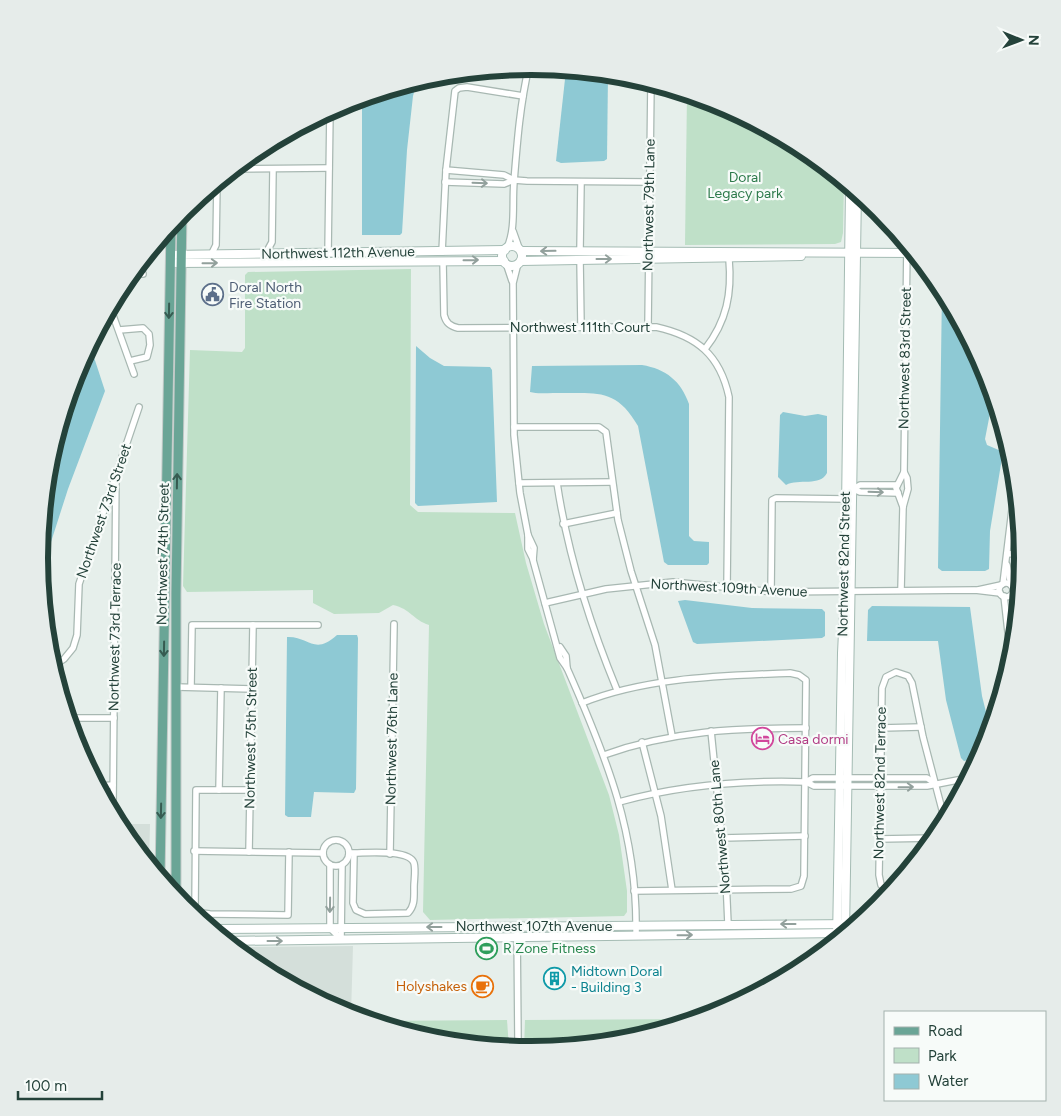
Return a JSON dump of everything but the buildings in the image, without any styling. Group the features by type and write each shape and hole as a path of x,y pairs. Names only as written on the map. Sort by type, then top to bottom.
{"main road":[{"name":"Northwest 74th Street","path":"176,886 176,687 182,224"},
{"name":"Northwest 74th Street","path":"160,868 171,236"},
{"path":"163,712 168,713 171,717 171,739 176,752"}],"street":[{"path":"513,283 503,256 512,230 514,180 523,96 527,75"},
{"path":"442,252 445,182 454,96 459,88 468,87 523,96"},
{"name":"Northwest 79th Lane","path":"648,326 651,90"},
{"path":"330,119 328,252 335,262"},
{"path":"244,169 329,168"},
{"path":"266,253 272,242 273,169"},
{"path":"446,170 504,175 514,180 581,183 650,182"},
{"path":"445,182 504,184 514,180"},
{"path":"580,250 581,183"},
{"path":"211,255 216,244 217,191"},
{"name":"Northwest 82nd Street","path":"841,927 843,782 851,488 853,253 850,196"},
{"name":"Northwest 82nd Street","path":"853,253 856,202"},
{"path":"512,230 520,249 519,262 513,283 514,427 519,484 528,535 528,549 558,645 566,656 567,668 604,755 619,802 627,839 634,891 636,935"},
{"path":"506,249 513,246 520,249 580,250 729,259 820,253"},
{"name":"Northwest 112th Avenue","path":"182,259 211,255 266,253 442,252 506,249"},
{"path":"505,262 512,265 519,262 722,252 853,253 903,250"},
{"path":"706,349 717,333 727,310 730,286 729,259 722,252"},
{"name":"Northwest 83rd Street","path":"903,507 897,485 904,472 909,258"},
{"name":"Northwest 112th Avenue","path":"170,259 335,262 505,262"},
{"path":"580,259 581,326"},
{"name":"Northwest 111th Court","path":"443,261 444,315 446,321 458,328 648,326 682,334 706,349 722,374 730,404 727,588"},
{"path":"113,315 134,374"},
{"path":"119,330 143,328 150,334 147,357 130,361"},
{"name":"Northwest 73rd Street","path":"59,662 73,648 77,635 79,584 139,407"},
{"path":"514,427 602,428 607,438 617,513 636,585 654,638 672,736"},
{"name":"Northwest 73rd Terrace","path":"113,801 116,471"},
{"name":"Northwest 83rd Street","path":"901,590 903,507 908,489 907,478 904,472"},
{"path":"519,484 612,482"},
{"path":"557,483 563,524 581,594 617,690"},
{"path":"851,488 860,485 897,485"},
{"path":"851,488 860,492 898,493"},
{"name":"Northwest 82nd Street","path":"848,591 846,499 851,488"},
{"path":"771,592 772,500 776,498 846,499"},
{"path":"563,524 617,513"},
{"path":"1008,626 1007,554 1011,513"},
{"path":"1007,554 1014,554"},
{"path":"1007,563 1002,585 1008,591"},
{"name":"Northwest 109th Avenue","path":"545,603 581,594 636,585 673,582 771,592 901,590 1012,591"},
{"name":"Northwest 109th Avenue","path":"976,590 1002,585 1008,591"},
{"name":"Northwest 109th Avenue","path":"1008,591 1012,590"},
{"name":"Northwest 76th Lane","path":"390,854 394,624"},
{"path":"191,688 192,625 318,625"},
{"name":"Northwest 75th Street","path":"249,852 252,625"},
{"name":"Northwest 82nd Terrace","path":"884,887 879,881 882,688 886,678 896,672 908,676 912,684 921,727"},
{"path":"582,703 617,690 662,683 715,677 790,673 803,677 806,688 806,782 804,876 800,886 791,889 634,891"},
{"path":"176,687 252,688"},
{"path":"219,790 221,688"},
{"path":"75,718 114,718"},
{"path":"881,728 921,727 942,810"},
{"path":"604,755 642,742 672,736 711,731 806,728"},
{"name":"Northwest 80th Lane","path":"711,731 727,890 728,924"},
{"path":"642,742 657,793 666,840 672,890"},
{"path":"619,802 657,793 717,783 806,782 813,778 880,787 927,786 960,780"},
{"path":"843,782 927,778 936,784"},
{"path":"105,786 113,785"},
{"path":"195,905 193,902 196,790 250,790"},
{"path":"722,838 805,836"},
{"path":"879,839 924,838"},
{"path":"341,939 330,928 330,865 325,860 323,853 326,845 337,840 344,843 351,853 353,903 356,910 365,914 403,914 411,910 414,864 411,858 407,855 351,853"},
{"path":"194,852 323,853"},
{"path":"202,912 210,914 288,915 289,852"},
{"path":"330,865 342,865 347,861 351,853"},
{"path":"341,939 342,865"},
{"path":"330,883 341,883"},
{"name":"Northwest 107th Avenue","path":"221,929 845,924"},
{"path":"518,926 518,1041"},
{"name":"Northwest 107th Avenue","path":"236,941 518,936 833,934"}],"shaded area":[{"path":"128,824 150,824 149,855"},
{"path":"353,946 351,1006 289,976 245,947"}],"green space":[{"name":"Doral Legacy park","path":"687,101 744,125 772,140 799,156 844,191 843,233 841,242 835,244 685,245"},
{"path":"411,269 410,505 418,512 515,513 526,563 544,624 609,795 619,835 627,891 627,912 624,916 430,920 423,912 429,625 404,609 393,605 379,613 334,614 313,603 313,590 187,592 183,586 190,350 242,352 245,348 245,275 248,272"},
{"path":"674,1019 625,1032 594,1037 530,1041 524,1041 525,1020"},
{"path":"507,1020 508,1040 436,1032 393,1021"}],"water":[{"path":"565,76 608,81 607,159 604,161 561,163 556,161"},
{"path":"415,89 407,150 402,233 400,235 362,235 362,106"},
{"path":"942,305 964,344 988,403 990,411 985,439 987,445 1001,451 1002,458 990,531 989,569 985,571 942,571 938,568"},
{"path":"416,346 430,358 444,366 490,367 492,370 497,502 418,506 415,503"},
{"path":"93,353 105,391 68,489 48,551 52,495 64,433 73,403"},
{"path":"642,365 651,367 671,377 682,389 689,404 689,536 694,541 709,542 709,563 707,565 668,565 664,562 638,426 621,404 612,398 592,393 530,392 532,366"},
{"path":"783,412 805,416 818,414 827,416 827,473 819,480 786,485 778,477 780,415"},
{"path":"685,600 752,608 822,609 825,612 825,636 822,638 697,644 693,642 678,601"},
{"path":"872,606 970,607 982,696 987,716 969,760 964,761 961,758 946,700 938,641 867,641 868,610"},
{"path":"337,635 357,635 358,638 356,789 354,793 314,792 311,817 288,817 285,815 287,637 295,637 317,645 329,641"}],"place":[{"name":"Doral North Fire Station","path":"213,295"},
{"name":"Casa dormi","path":"762,739"},
{"name":"R Zone Fitness","path":"487,948"},
{"name":"Midtown Doral - Building 3","path":"555,979"},
{"name":"Holyshakes","path":"483,986"}]}
